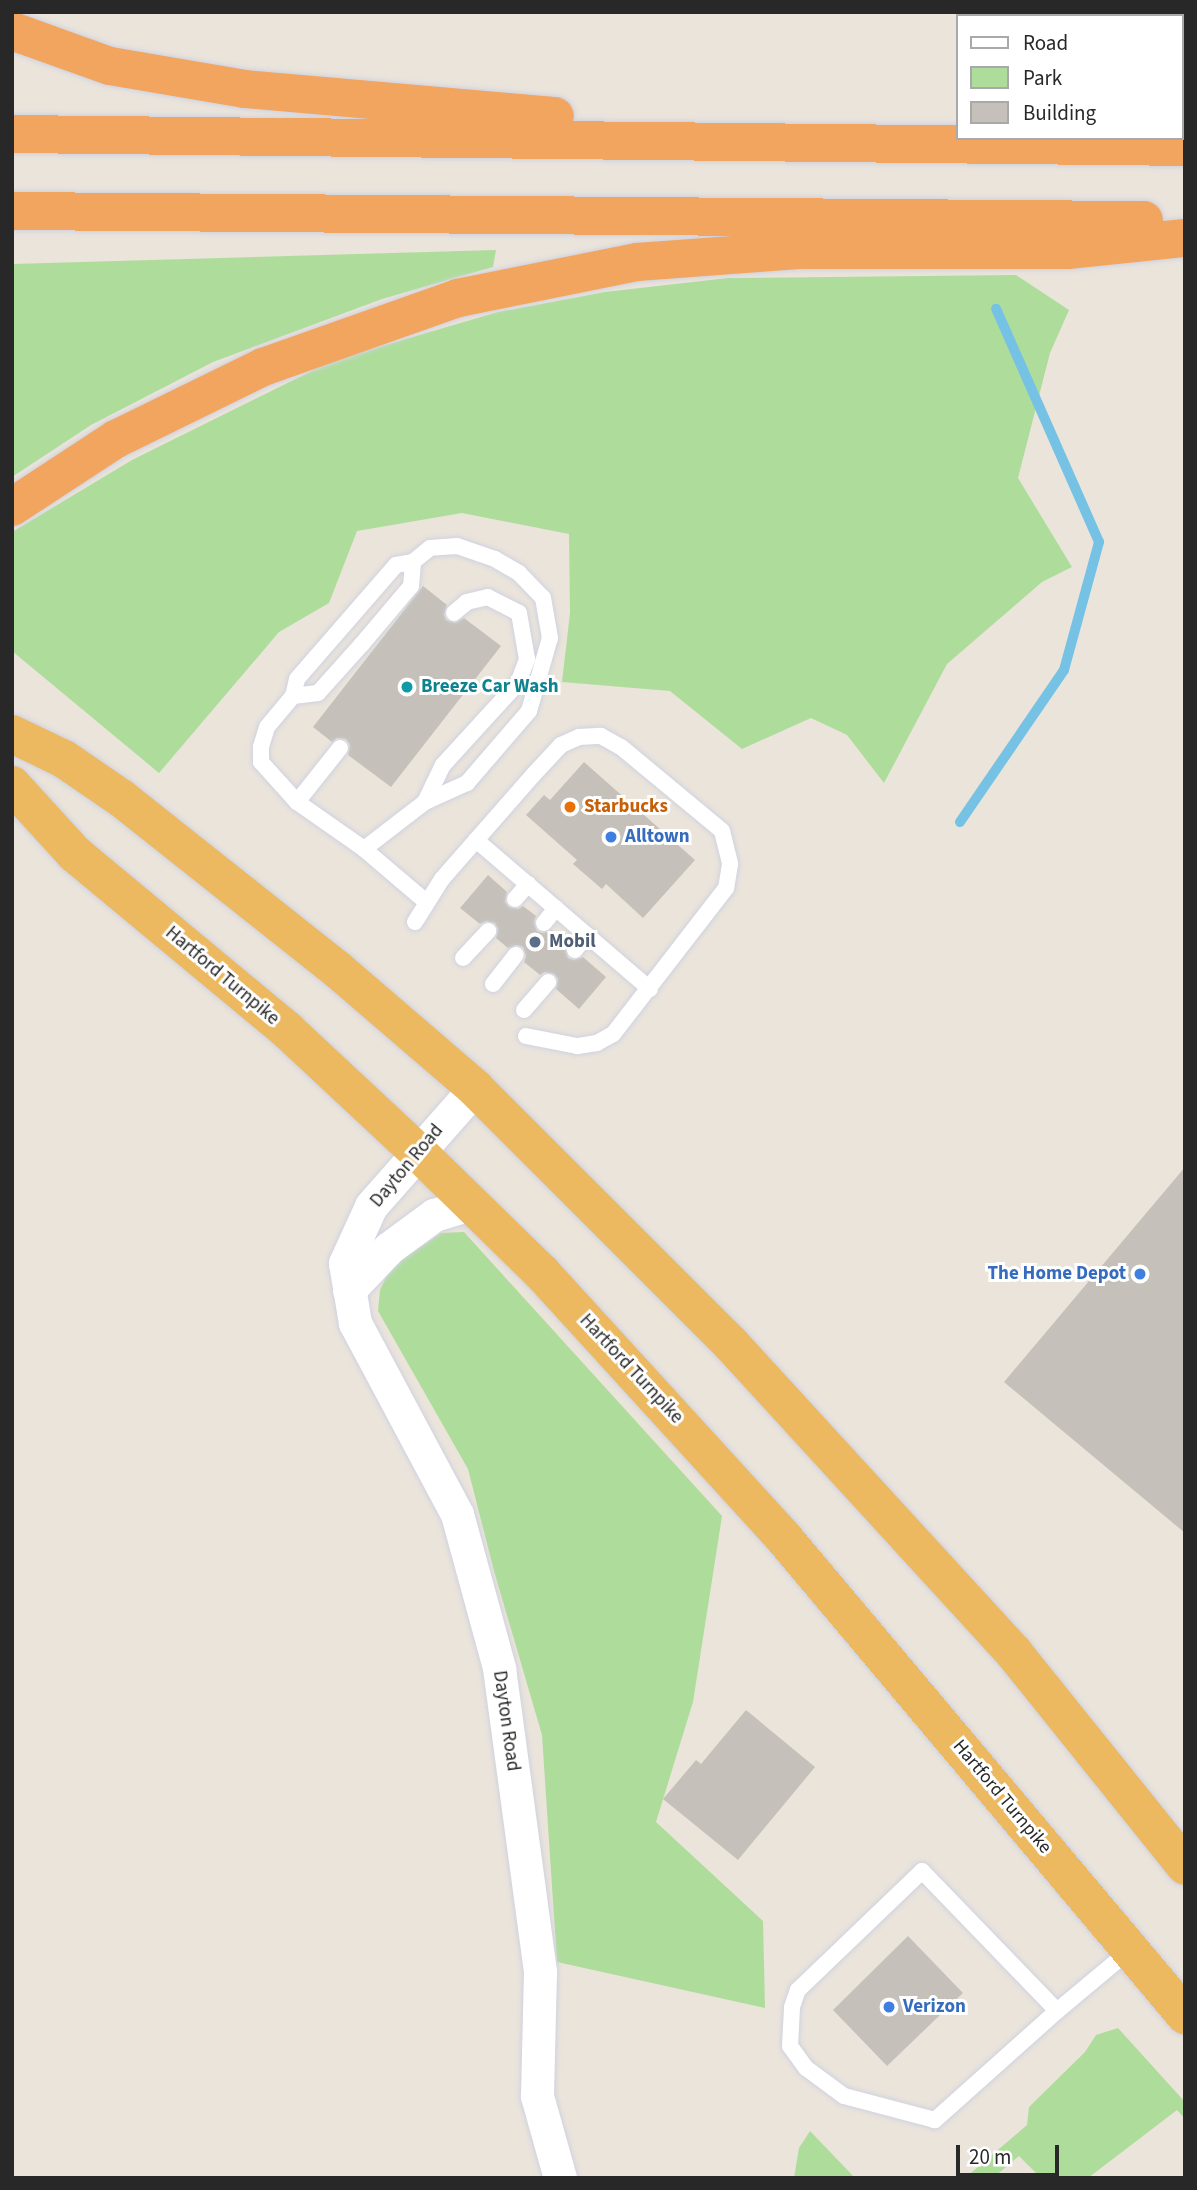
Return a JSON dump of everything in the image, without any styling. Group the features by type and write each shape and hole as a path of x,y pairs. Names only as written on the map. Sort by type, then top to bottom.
{"highway":[{"path":"12,31 110,65 245,89 822,141"},
{"path":"12,134 822,141 1185,148"},
{"path":"12,211 1185,220"},
{"path":"12,507 116,439 263,367 458,298 637,262 802,250 1068,250 1185,238"},
{"path":"12,734 64,759 121,798 338,970 475,1088 731,1345 1014,1653 1185,1866"},
{"name":"Hartford Turnpike","path":"12,786 75,854 287,1030 542,1273 783,1537 1185,2015"}],"street":[{"name":"Dayton Road","path":"475,1088 371,1206 345,1263 355,1323 457,1514 499,1668 540,1972 537,2096 560,2178"},
{"path":"349,1290 389,1248 434,1215 471,1204"}],"lane":[{"path":"364,849 425,802 467,783 529,711 551,638 543,598 519,573 495,559 457,547 430,548 413,562 396,565 297,679 293,696 267,727 261,762 297,802 364,849 425,901"},
{"path":"293,696 318,693 362,644 411,586 413,562"},
{"path":"425,802 443,765 518,683 527,659 519,613 488,597 467,602 454,613"},
{"path":"415,922 425,901 476,840 561,745 579,737 601,736 621,747 722,831 730,863 726,888 613,1034 597,1043 577,1046 526,1036"},
{"path":"297,802 340,748"},
{"path":"476,840 650,989"},
{"path":"515,899 528,884"},
{"path":"544,923 556,908"},
{"path":"463,957 488,931"},
{"path":"575,950 587,935"},
{"path":"493,984 516,955"},
{"path":"524,1010 548,982"},
{"path":"1057,2011 922,1871 798,1990 792,2007 790,2046 806,2068 844,2096 935,2120 1130,1950"}],"green space":[{"path":"496,250 493,267 382,299 213,362 91,425 12,477 12,264"},
{"path":"1016,275 1069,310 1050,353 1018,478 1072,567 1042,582 947,664 884,783 847,735 811,718 742,749 670,691 562,682 570,613 569,534 462,513 357,531 329,603 279,632 159,773 12,651 12,532 132,460 334,360 498,312 605,292 728,278"},
{"path":"464,1232 722,1516 693,1702 656,1822 763,1921 765,2008 557,1962 542,1735 494,1571 468,1469 378,1311 380,1290 391,1267 441,1233"},
{"path":"1118,2028 1185,2102 1185,2119 1177,2110 1088,2178 1041,2178 1019,2156 993,2178 965,2178 1027,2125 1029,2107 1085,2052 1096,2035"},
{"path":"810,2131 855,2178 794,2178 799,2148"}],"building":[{"name":"Breeze Car Wash","path":"423,586 447,605 444,614 446,620 455,623 464,618 501,646 391,787 348,755 350,745 346,739 337,738 332,742 313,727"},
{"name":"Alltown","path":"584,762 695,860 643,918 606,884 602,889 573,864 577,860 526,815 544,795 550,800"},
{"path":"488,875 507,892 505,902 509,907 518,909 523,906 536,916 534,922 537,931 543,933 552,930 567,943 565,949 568,958 574,960 583,957 606,977 579,1009 556,989 558,979 554,974 545,972 540,975 524,962 526,956 523,947 517,945 508,948 496,938 498,929 495,923 486,921 480,924 460,908"},
{"name":"The Home Depot","path":"1185,1167 1185,1533 1004,1382"},
{"path":"746,1710 815,1767 738,1860 663,1799 696,1760 701,1764"},
{"name":"Verizon","path":"908,1936 963,1993 887,2066 833,2010"}],"waterway":[{"path":"960,822 1064,670 1099,542 996,309"}],"place":[{"name":"Breeze Car Wash","path":"407,687"},
{"name":"Starbucks","path":"570,807"},
{"name":"Alltown","path":"611,837"},
{"name":"Mobil","path":"535,942"},
{"name":"The Home Depot","path":"1140,1274"},
{"name":"Verizon","path":"889,2007"}]}
